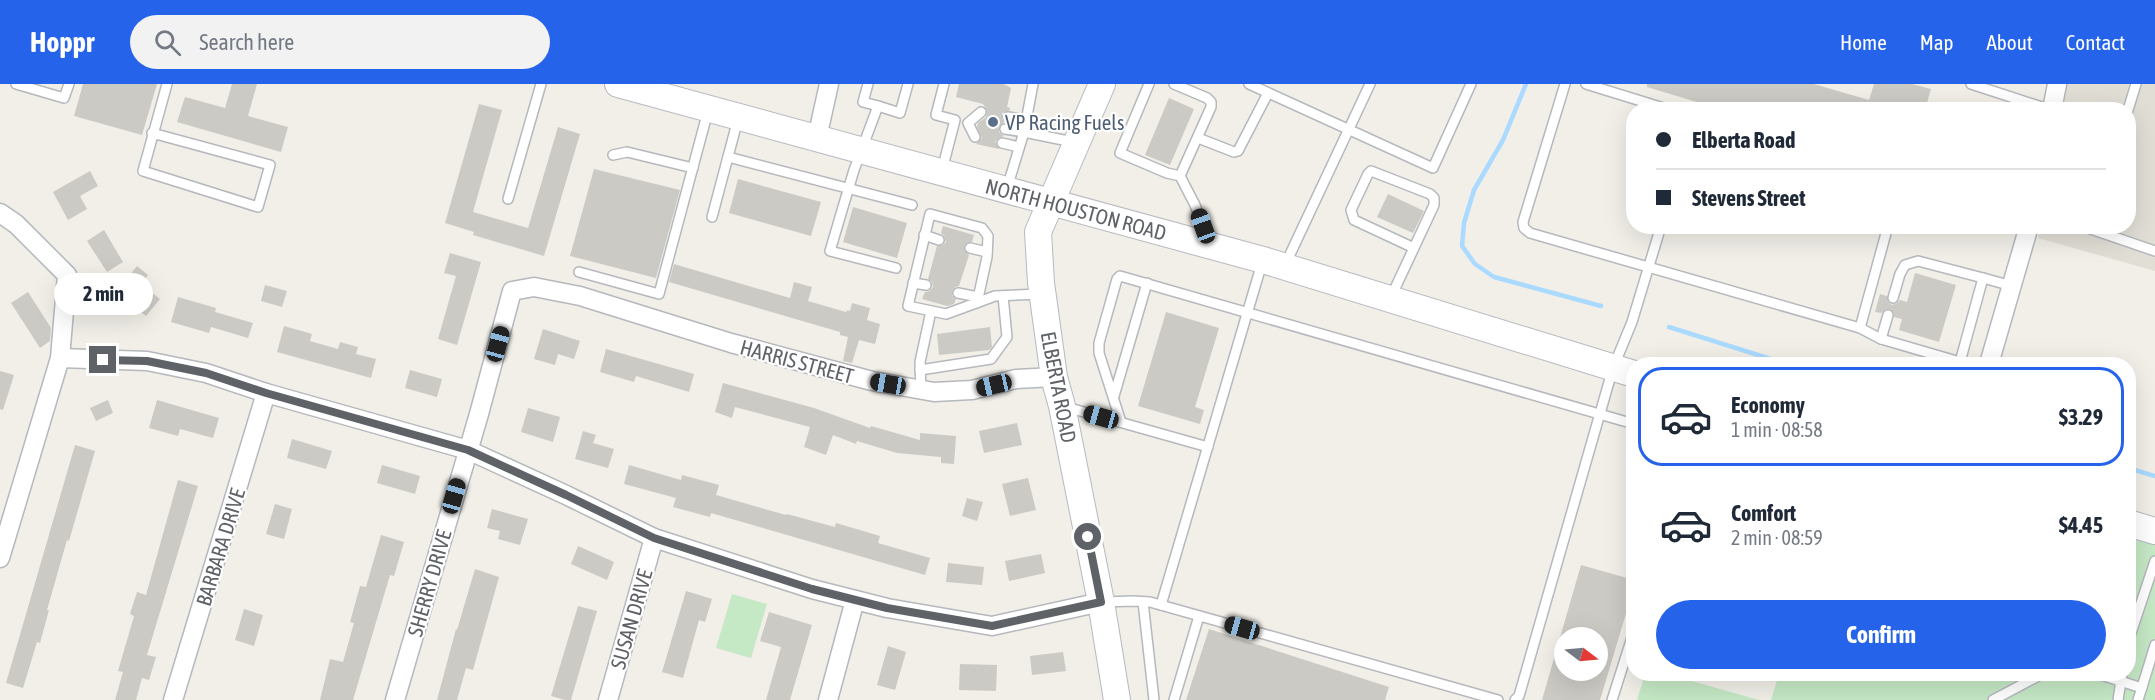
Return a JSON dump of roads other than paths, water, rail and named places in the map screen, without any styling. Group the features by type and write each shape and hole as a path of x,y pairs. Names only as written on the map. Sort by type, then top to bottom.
{"street":[{"name":"NORTH HOUSTON ROAD","path":"618,84 656,89 709,109 1274,264 1623,371"},
{"path":"817,138 829,84"},
{"name":"ELBERTA ROAD","path":"1102,84 1038,232 1042,294 1054,377 1062,406 1101,602 1117,700"},
{"path":"2053,102 2056,84"},
{"path":"0,213 16,224 68,275 60,358 0,558"},
{"path":"1991,357 2027,234"},
{"name":"SHERRY DRIVE","path":"395,700 512,291 534,287 580,296"},
{"name":"HARRIS STREET","path":"580,296 731,343 872,381 934,393 972,390 1016,379 1054,377"},
{"path":"60,358 147,361 206,373 266,393 468,450 654,538 715,559 855,600 918,614 992,626 1101,602"},
{"name":"BARBARA DRIVE","path":"173,700 266,393"},
{"path":"2136,525 2155,531"},
{"name":"SUSAN DRIVE","path":"608,700 654,538"},
{"path":"828,700 855,600"}],"lane":[{"path":"16,84 64,98 69,84"},
{"path":"152,133 270,165 258,207 143,171 152,133 167,84"},
{"path":"508,199 541,84"},
{"path":"868,84 863,102 900,113 908,84"},
{"path":"944,84 936,115 973,124"},
{"path":"1006,189 1024,132 1033,84"},
{"path":"1149,84 1119,153 1180,176 1195,205 1210,246"},
{"path":"1174,84 1208,98 1211,102 1211,107 1180,176"},
{"path":"1249,84 1433,168 1471,84"},
{"path":"1161,605 1248,312 1349,130 1370,84"},
{"path":"1565,84 1523,222 1524,228 1530,233 1860,328 1881,339 1943,357"},
{"path":"1586,84 1644,102"},
{"path":"1971,84 2026,102"},
{"path":"2130,102 2136,84"},
{"path":"1198,138 1234,152 1238,151 1268,93"},
{"path":"878,106 848,188 830,251 896,268"},
{"path":"579,272 659,294 709,109"},
{"path":"975,137 973,124 981,112"},
{"path":"712,217 739,117"},
{"path":"1008,117 1026,120"},
{"path":"941,172 955,120"},
{"path":"1005,129 1076,143"},
{"path":"1002,143 1019,147"},
{"path":"613,154 627,152 693,168"},
{"path":"728,157 912,205"},
{"path":"1390,300 1434,205 1434,198 1430,194 1371,171 1351,210 1354,220 1414,248"},
{"path":"978,300 988,236 982,228 930,214 908,306 946,314 978,300 995,296 1042,294"},
{"path":"1515,700 1519,696 1600,415 1623,371 1632,322 1658,234"},
{"path":"1860,328 1886,234"},
{"path":"2108,234 2155,251"},
{"path":"924,235 939,240"},
{"path":"970,248 987,252"},
{"path":"1893,298 1905,265 1918,261 2012,286"},
{"path":"1121,422 1099,354 1099,343 1117,279 1120,276 1626,422"},
{"path":"1961,357 1983,278"},
{"path":"913,282 926,285"},
{"path":"1114,398 1147,283"},
{"path":"958,293 978,300"},
{"path":"920,370 991,359 1007,337 1003,296"},
{"path":"921,390 920,362 931,311"},
{"path":"1881,339 1888,315"},
{"path":"1062,406 1208,447"},
{"path":"2136,618 2155,561"},
{"path":"1101,602 1143,602 1161,605 1498,700"},
{"path":"1143,602 1154,700"},
{"path":"1174,700 1199,616"},
{"path":"2138,700 2155,645"},
{"path":"1612,700 1626,655"},
{"path":"1993,700 2029,681"},
{"path":"2118,700 2121,681"},
{"path":"2127,681 2142,688"}],"waterway":[{"path":"1526,84 1503,140 1474,190 1464,223 1462,246 1475,264 1494,277 1601,306"},
{"path":"1669,327 1765,357"},
{"path":"2136,470 2155,476"}],"place":[{"name":"VP Racing Fuels","path":"993,122"}]}
